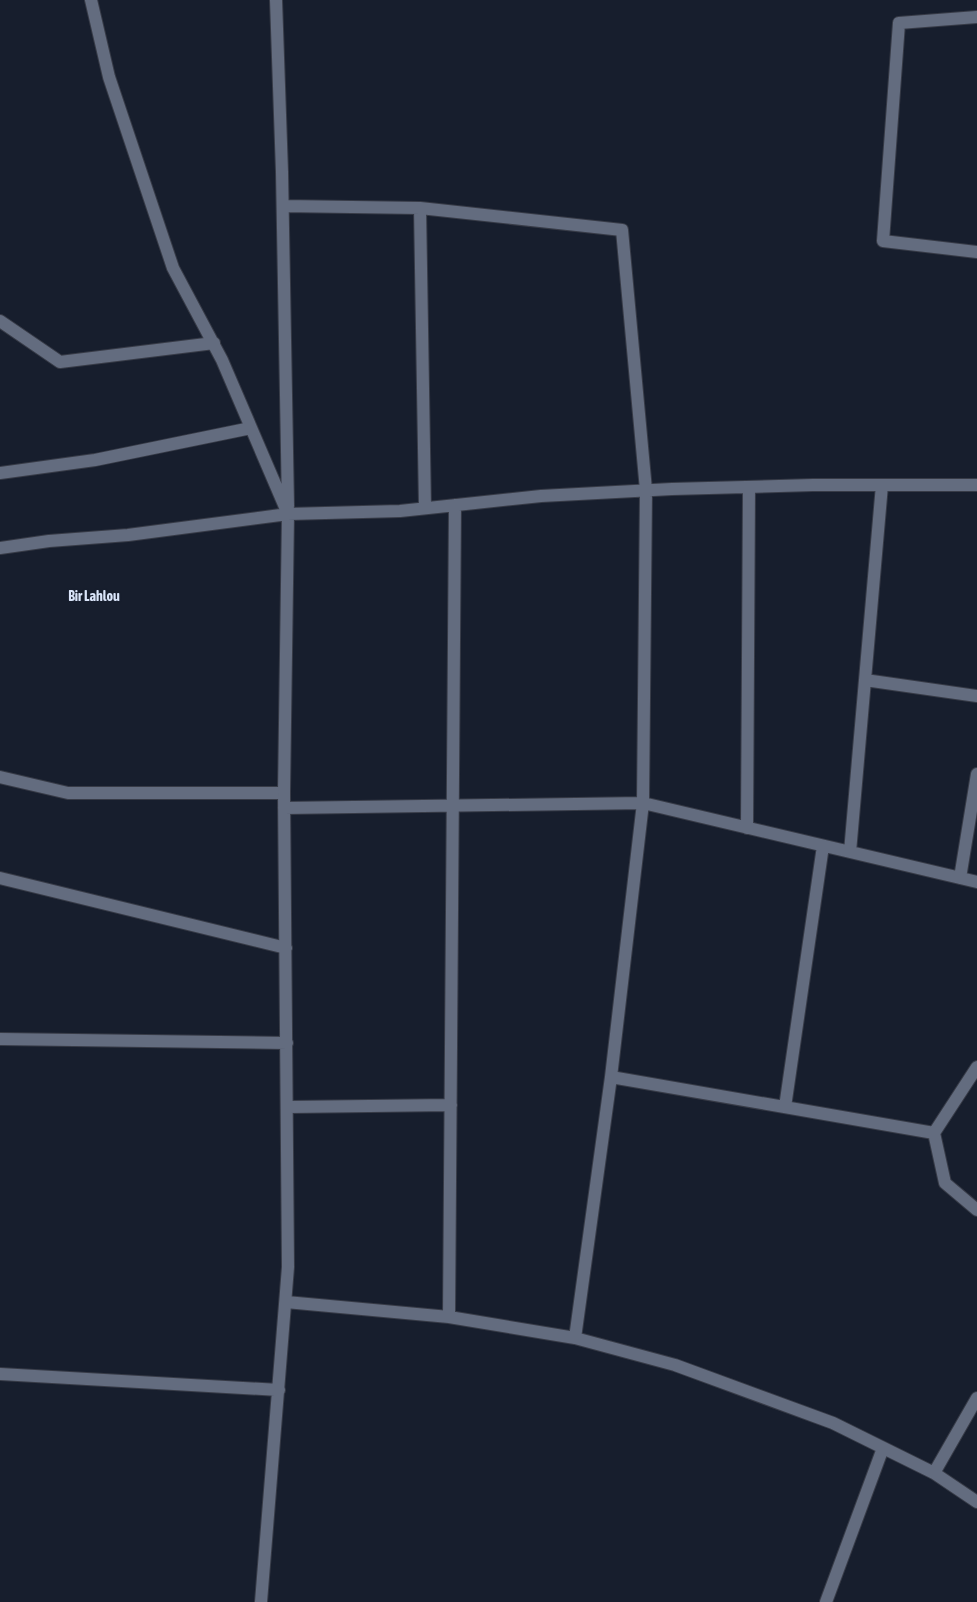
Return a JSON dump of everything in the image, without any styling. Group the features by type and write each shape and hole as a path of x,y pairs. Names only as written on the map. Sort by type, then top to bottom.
{"street":[{"path":"91,0 109,77 173,268 222,360 288,514"},
{"path":"261,1602 288,1267 288,1107 284,793 288,514 283,206 276,0"},
{"path":"977,17 899,23 883,241 977,252"},
{"path":"283,206 420,208 622,230 646,490 643,803 610,1077 574,1338"},
{"path":"420,208 425,508"},
{"path":"0,321 60,362 214,344"},
{"path":"0,473 95,460 251,428"},
{"path":"850,852 882,485"},
{"path":"0,548 128,535 288,514 400,511 541,496 646,490 749,487 977,485"},
{"path":"747,828 749,487"},
{"path":"449,1316 455,505"},
{"path":"865,680 977,696"},
{"path":"960,878 977,774"},
{"path":"0,777 68,793 284,793"},
{"path":"284,808 643,803 977,882"},
{"path":"785,1107 823,846"},
{"path":"0,878 286,948"},
{"path":"0,1039 287,1043"},
{"path":"977,1067 934,1133 945,1182 977,1210"},
{"path":"610,1077 934,1133"},
{"path":"288,1107 451,1105"},
{"path":"286,1302 449,1316 574,1338 675,1365 833,1423 934,1473 977,1502"},
{"path":"0,1374 279,1390"},
{"path":"934,1473 977,1398"},
{"path":"826,1602 883,1448"}],"district":[{"name":"Bir Lahlou","path":"94,596"}]}
